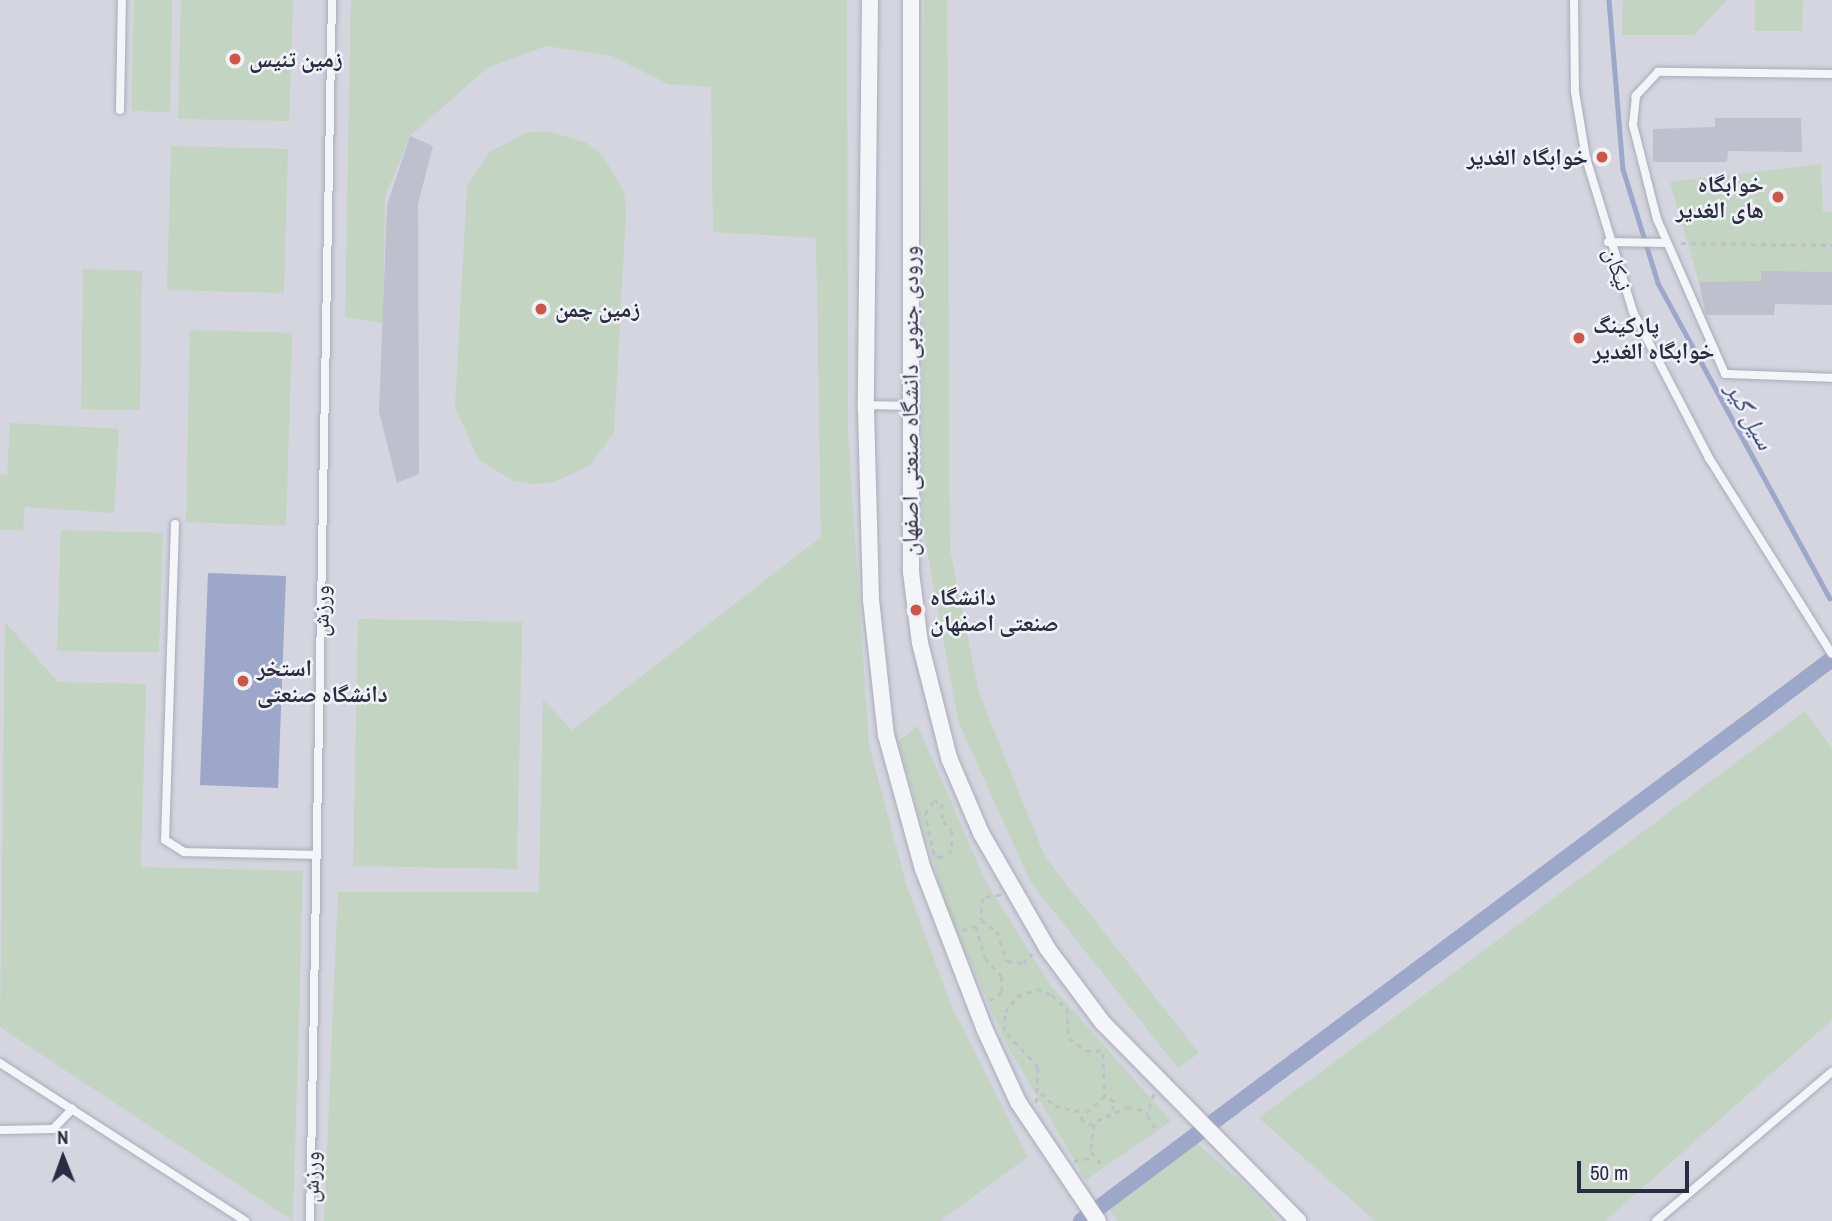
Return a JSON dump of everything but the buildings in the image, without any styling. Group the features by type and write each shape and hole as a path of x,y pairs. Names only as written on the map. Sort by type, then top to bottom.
{"street":[{"name":"ورودی جنوبی دانشگاه صنعتی اصفهان","path":"870,0 866,405 871,600 886,735 923,869 973,1000 1026,1115 1098,1221"},
{"name":"ورودی جنوبی دانشگاه صنعتی اصفهان","path":"911,0 911,572 919,643 949,758 1015,893 1041,939 1122,1042 1298,1221"}],"lane":[{"path":"120,110 122,0"},
{"name":"ورزش","path":"310,1221 332,0"},
{"name":"نیکان","path":"1574,0 1575,92 1608,242 1633,312 1709,458 1832,654"},
{"path":"1832,74 1658,72 1636,96 1633,125 1667,243 1725,374 1832,378"},
{"path":"1608,242 1667,243"},
{"path":"866,405 909,406"},
{"path":"175,524 165,840 184,852 317,855"},
{"path":"0,1063 245,1221"},
{"path":"1656,1221 1832,1072"},
{"path":"0,1130 53,1129 72,1110"}],"path":[{"path":"1667,243 1832,245"},
{"path":"934,800 942,804 952,831 952,851 945,857 936,858 928,830 925,807 934,800"},
{"path":"1015,893 983,898 977,912 981,920 998,931 1013,963 1030,958 1041,939"},
{"path":"951,943 964,928 976,926 985,958 1002,977 999,998 973,1000"},
{"path":"1105,1096 1081,1112 1055,1106 1041,1093 1034,1060 1004,1031 1005,1013 1017,996 1037,989 1052,995 1067,1009 1069,1038 1086,1051 1103,1053 1122,1042"},
{"path":"1103,1053 1105,1096"},
{"path":"1147,1111 1162,1083"},
{"path":"1026,1115 1041,1093"},
{"path":"1105,1096 1114,1102 1112,1111"},
{"path":"1081,1112 1083,1122 1094,1124 1112,1111 1147,1111"},
{"path":"1147,1111 1156,1129"},
{"path":"1094,1124 1091,1152 1103,1166"}],"shaded area":[{"name":"دانشگاه صنعتی اصفهان","path":"0,0 1832,0 1832,1221 0,1221"}],"green space":[{"path":"134,0 172,0 170,112 131,111"},
{"name":"زمین تنیس","path":"181,0 293,0 289,121 178,119"},
{"path":"351,0 847,0 848,434 869,745 906,884 951,1005 1028,1157 940,1221 324,1221 338,892 539,892 543,700 572,730 821,537 816,238 713,232 711,87 668,84 612,56 546,46 487,68 410,136 385,197 383,323 345,317"},
{"path":"924,0 947,0 950,550 979,693 1045,857 1199,1053 1178,1068 1031,883 958,721 922,522"},
{"path":"1623,0 1727,0 1694,35 1622,35"},
{"path":"1755,0 1803,0 1802,31 1755,31"},
{"name":"زمین چمن","path":"547,131 587,143 603,156 624,192 626,212 614,432 590,465 554,482 534,484 514,481 479,460 455,407 467,186 490,152 526,133"},
{"path":"171,146 288,149 284,293 167,290"},
{"path":"1821,164 1823,211 1832,212 1832,300 1699,282 1670,182"},
{"path":"83,269 142,271 140,410 81,409"},
{"path":"190,330 292,333 286,526 186,522"},
{"path":"10,423 119,429 114,513 25,507 23,531 0,529 0,475 7,475"},
{"path":"61,530 163,533 159,652 57,651"},
{"path":"358,619 522,622 517,869 353,866"},
{"path":"5,622 58,682 146,684 141,867 303,871 293,1221 0,1027"},
{"path":"1805,711 1832,748 1832,1020 1605,1221 1375,1221 1259,1118"},
{"path":"918,726 986,882 1051,986 1171,1121 1086,1180 1007,1045 947,909 898,741"},
{"path":"1196,1143 1250,1189 1278,1221 1118,1221 1109,1209"}],"water":[{"name":"استخر دانشگاه صنعتی","path":"208,573 286,576 278,788 200,785"}],"waterway":[{"name":"سیل گیر","path":"1609,0 1623,169 1658,283 1830,598"},
{"path":"1081,1221 1832,659"}],"place":[{"name":"زمین تنیس","path":"235,59"},
{"name":"خوابگاه الغدیر","path":"1602,157"},
{"name":"خوابگاه های الغدیر","path":"1778,197"},
{"name":"زمین چمن","path":"541,309"},
{"name":"پارکینگ خوابگاه الغدیر","path":"1579,338"},
{"name":"دانشگاه صنعتی اصفهان","path":"916,610"},
{"name":"استخر دانشگاه صنعتی","path":"243,681"}]}
